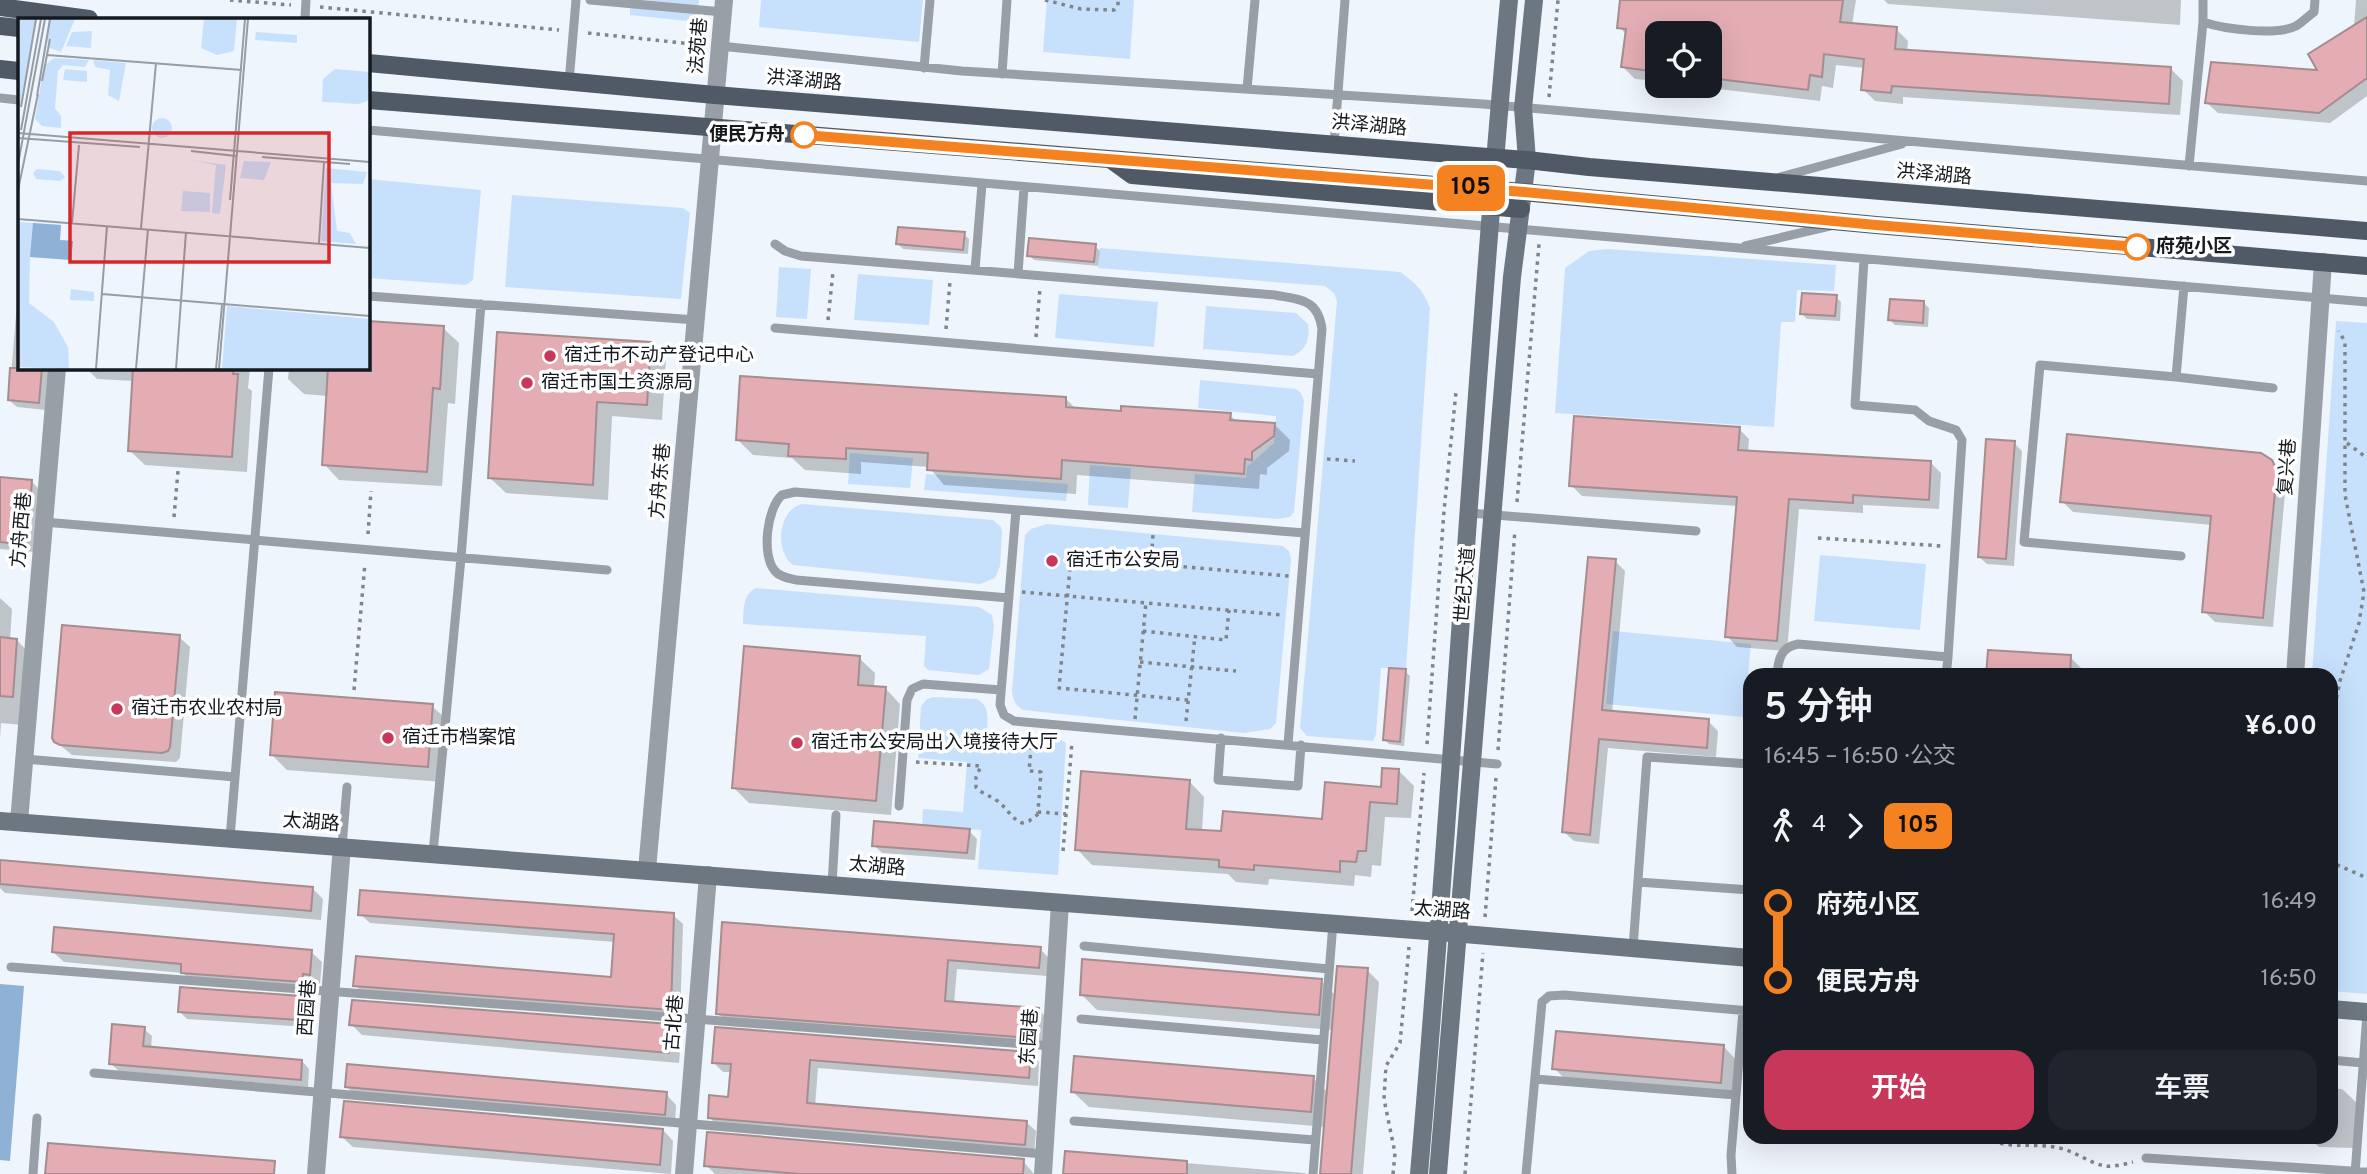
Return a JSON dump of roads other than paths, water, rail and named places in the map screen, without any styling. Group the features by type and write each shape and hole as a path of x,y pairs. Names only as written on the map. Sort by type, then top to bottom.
{"main road":[{"path":"0,7 82,18"},
{"path":"0,26 18,28"},
{"name":"洪泽湖路","path":"369,63 715,95 1495,157 2367,231"},
{"path":"0,69 18,71"},
{"path":"369,100 1110,159 1522,201 1845,222 2367,266"}],"street":[{"name":"世纪大道","path":"1438,1174 1449,932 1452,760 1495,157 1509,0"},
{"name":"世纪大道","path":"1419,1174 1472,762 1518,230 1527,160 1524,108 1534,0"},
{"name":"法苑巷","path":"715,95 723,6"},
{"name":"方舟东巷","path":"646,870 715,95"},
{"name":"复兴巷","path":"2296,668 2323,262"},
{"name":"方舟西巷","path":"19,822 57,369"},
{"name":"太湖路","path":"0,821 1449,932 1743,957"},
{"name":"西园巷","path":"316,1174 342,846"},
{"name":"古北巷","path":"684,1174 708,875"},
{"name":"东园巷","path":"1042,1174 1060,903"},
{"path":"2338,1010 2367,1013"}],"lane":[{"path":"569,82 576,0"},
{"path":"590,0 723,6"},
{"path":"924,68 930,0"},
{"path":"1002,74 1007,0"},
{"path":"1247,89 1255,0"},
{"path":"1334,145 1345,0"},
{"path":"2189,166 2203,0"},
{"path":"2203,22 2215,26 2275,31 2295,26 2305,19 2314,12 2315,0"},
{"path":"720,47 1002,74 1500,106 2367,181"},
{"path":"0,98 18,100"},
{"path":"369,130 2367,302"},
{"path":"1765,182 1910,142"},
{"path":"975,270 982,184"},
{"path":"1018,274 1024,187"},
{"path":"1737,248 1845,222"},
{"path":"775,244 793,254 834,259 1275,295 1307,302 1317,309 1322,329 1287,744"},
{"path":"1864,259 1854,405 1915,410 1929,421 1956,430 1962,440 1947,668"},
{"path":"2176,377 2184,286"},
{"path":"369,296 696,320"},
{"path":"433,853 461,558 481,304"},
{"path":"775,328 1318,374"},
{"path":"2181,556 2024,542 2040,365 2273,388"},
{"path":"230,838 269,369"},
{"path":"1009,594 783,577 775,572 770,562 769,519 778,499 782,495 795,492 1305,533"},
{"path":"1017,510 1000,705 1004,715 1014,720 1073,726 1497,764"},
{"path":"1470,513 1696,531"},
{"path":"44,522 607,570"},
{"path":"1778,668 1783,650 1798,644 1948,657"},
{"path":"899,806 908,694 916,686 923,684 1001,690"},
{"path":"1221,738 1218,780 1298,786 1301,746"},
{"path":"1633,948 1647,757 1743,764"},
{"path":"24,759 235,777"},
{"path":"342,846 347,787"},
{"path":"832,885 836,815"},
{"path":"1638,882 1743,890"},
{"path":"1313,1174 1333,923"},
{"path":"1084,946 1329,969"},
{"path":"10,967 1051,1046"},
{"path":"1526,1174 1542,1002 1549,996 1564,995 1743,1011"},
{"path":"2355,1172 2367,1013"},
{"path":"1081,1019 1324,1040"},
{"path":"1731,1174 1743,1036"},
{"path":"2338,1062 2364,1069"},
{"path":"94,1073 1044,1154"},
{"path":"1535,1079 1736,1095"},
{"path":"33,1174 37,1118"},
{"path":"1074,1121 1315,1140"},
{"path":"2146,1158 2367,1172"}],"place":[{"name":"便民方舟","path":"804,135"},
{"name":"府苑小区","path":"2137,247"},
{"name":"宿迁市不动产登记中心","path":"550,356"},
{"name":"宿迁市国土资源局","path":"527,383"},
{"name":"宿迁市公安局","path":"1052,561"},
{"name":"宿迁市农业农村局","path":"117,709"},
{"name":"宿迁市档案馆","path":"388,738"},
{"name":"宿迁市公安局出入境接待大厅","path":"797,743"}]}
